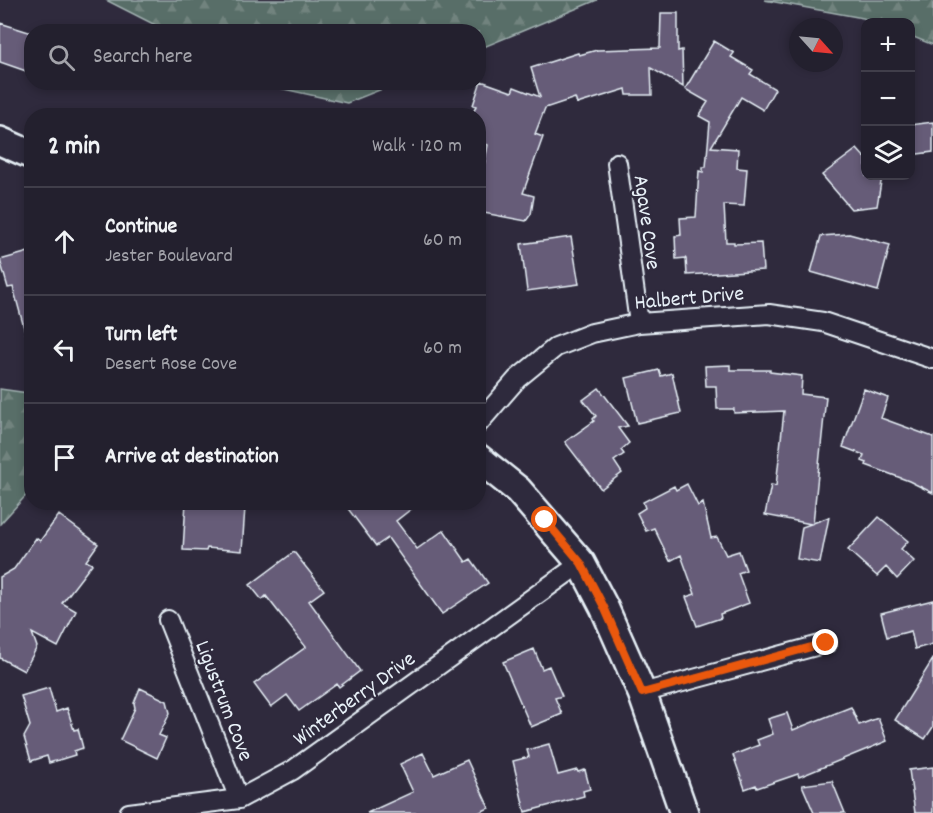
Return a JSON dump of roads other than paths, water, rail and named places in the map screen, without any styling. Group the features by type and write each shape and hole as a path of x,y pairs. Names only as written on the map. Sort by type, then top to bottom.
{"street":[{"path":"0,141 24,152"},
{"name":"Agave Cove","path":"617,163 639,323"},
{"name":"Halbert Drive","path":"486,415 517,379 556,347 592,333 639,323 769,314 823,322 933,359"},
{"path":"486,464 518,490 581,563 604,607 642,693 684,813"},
{"name":"Winterberry Drive","path":"129,813 239,799 293,770 581,563"},
{"name":"Ligustrum Cove","path":"168,620 239,799"},
{"path":"642,693 826,643"}]}
